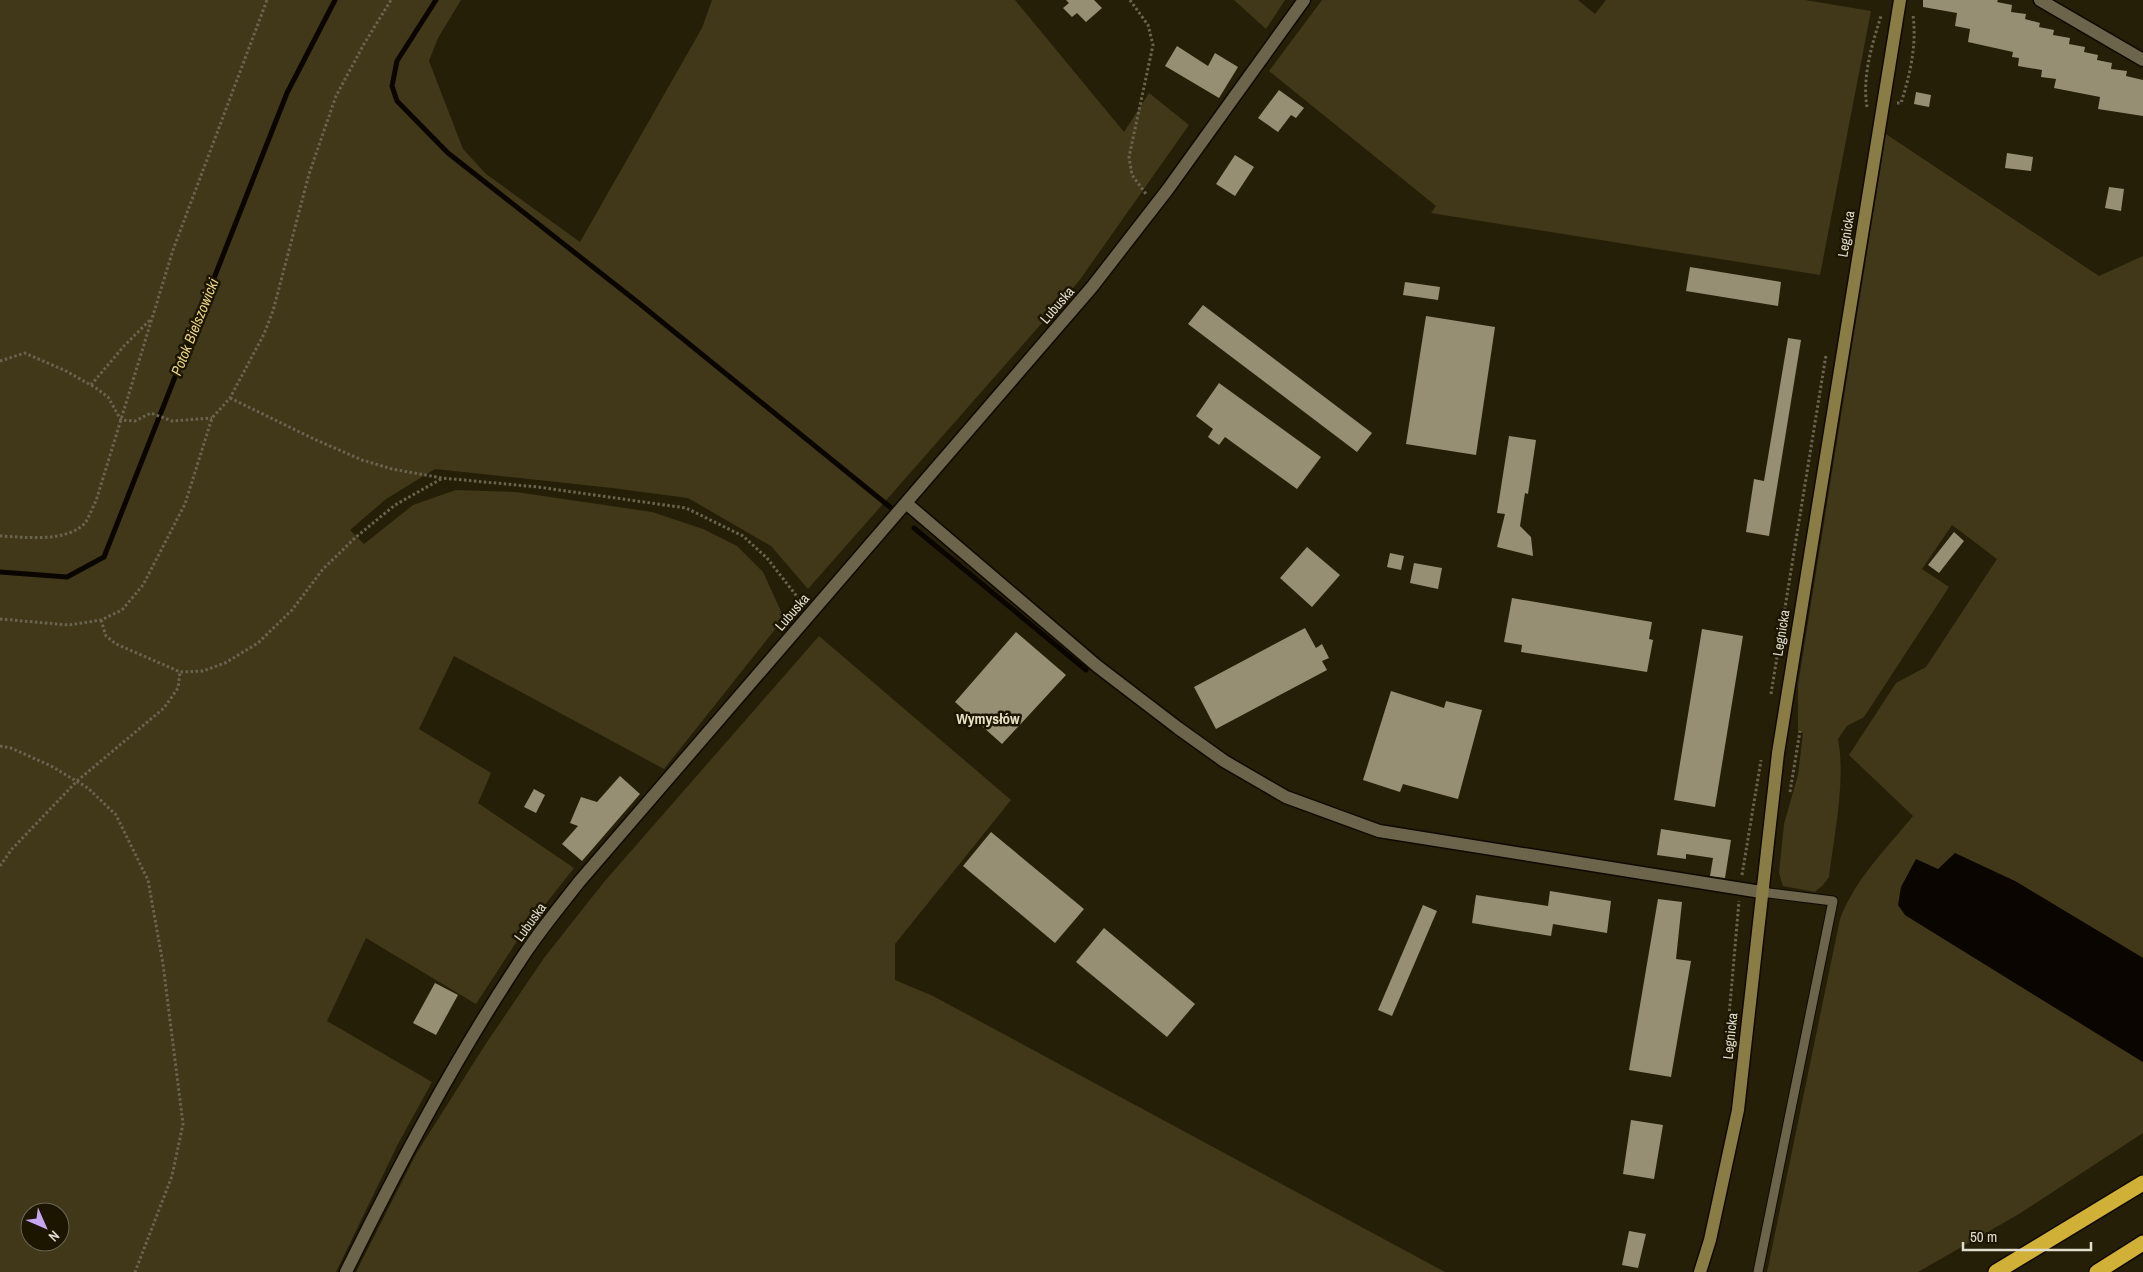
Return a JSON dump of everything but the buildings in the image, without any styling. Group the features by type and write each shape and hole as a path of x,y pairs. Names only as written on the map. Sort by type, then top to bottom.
{"highway":[{"path":"1996,1272 2143,1183"},
{"path":"2097,1272 2143,1243"}],"main road":[{"name":"Legnicka","path":"1700,1272 1710,1240 1738,1110 1778,753 1900,0"}],"street":[{"name":"Lubuska","path":"346,1272 401,1163 461,1057 518,963 579,882 1092,287 1155,207 1304,0"},
{"path":"2042,1 2143,60"},
{"path":"906,503 1097,666 1224,761 1286,797 1379,832 1761,892"}],"lane":[{"path":"1758,1272 1833,901 1761,892"}],"path":[{"path":"0,536 36,538 63,536 84,523 96,501 173,250 267,0"},
{"path":"0,619 69,626 101,620 122,610 143,585 185,504 212,418 230,398 264,334 273,311 309,174 336,96 364,44 392,0"},
{"path":"1130,0 1148,25 1153,45 1129,157 1132,174 1155,207"},
{"path":"1864,90 1872,44 1883,10"},
{"path":"1901,103 1907,83 1915,32"},
{"path":"91,385 124,346 152,319"},
{"path":"0,361 25,353 37,357 52,367 66,371 108,397 121,420"},
{"path":"230,398 268,418 362,460 392,469 442,478 538,487 686,508 743,536 767,558 810,614"},
{"path":"121,420 135,421 150,413 172,421 212,418"},
{"path":"101,620 106,636 116,644 180,672 203,671 225,663 258,643 292,610 323,569 356,536 395,505 442,478"},
{"path":"0,866 12,850 77,781 164,708 178,688 180,672"},
{"path":"1794,775 1800,731"},
{"path":"0,746 11,748 51,766 88,788 116,815 148,880 163,964 183,1124 172,1176 135,1272"},
{"path":"1727,1039 1733,978"}],"shaded area":[{"path":"0,0 461,0 438,38 429,61 463,149 486,174 580,242 702,28 712,0 1015,0 1124,132 1149,93 1189,125 1079,281 808,589 771,546 688,498 612,488 435,469 386,499 350,530 364,544 413,505 456,490 516,492 652,512 703,529 737,546 763,572 784,618 664,769 454,656 419,729 491,773 478,803 574,868 521,935 476,1004 366,938 327,1021 432,1082 398,1144 336,1272 0,1272"},
{"path":"1234,0 1285,0 1266,29"},
{"path":"1322,0 1578,0 1595,14 1606,0 1805,0 1871,11 1820,275 1431,213 1436,206 1269,71"},
{"path":"1886,134 2099,276 2143,256 2143,958 2015,881 1905,915 2143,1062 2143,1133 2019,1214 1918,1272 1767,1272 1840,919 1846,904 1863,877 1913,816 1849,755 1896,683 1926,667 1997,559 1952,525 1922,569 1949,587 1864,717 1847,726 1838,739 1841,772 1840,790 1829,877 1815,892 1783,886 1779,873 1784,824 1798,775 1803,733 1798,732 1798,685"},
{"path":"819,636 1011,800 895,944 895,980 933,996 1445,1272 356,1272 416,1154 485,1045 544,958 604,882"},
{"path":"1955,853 2015,881 2143,958 2143,1062 1905,915 1898,905 1901,887 1916,859 1938,869"}],"waterway":[{"name":"Potok Bielszowicki","path":"0,572 67,577 104,557 287,93 335,0"},
{"path":"436,0 397,61 392,86 397,101 448,153 640,304 890,507"},
{"path":"914,528 1086,670"}],"district":[{"name":"Wymysłów","path":"988,719"}]}
